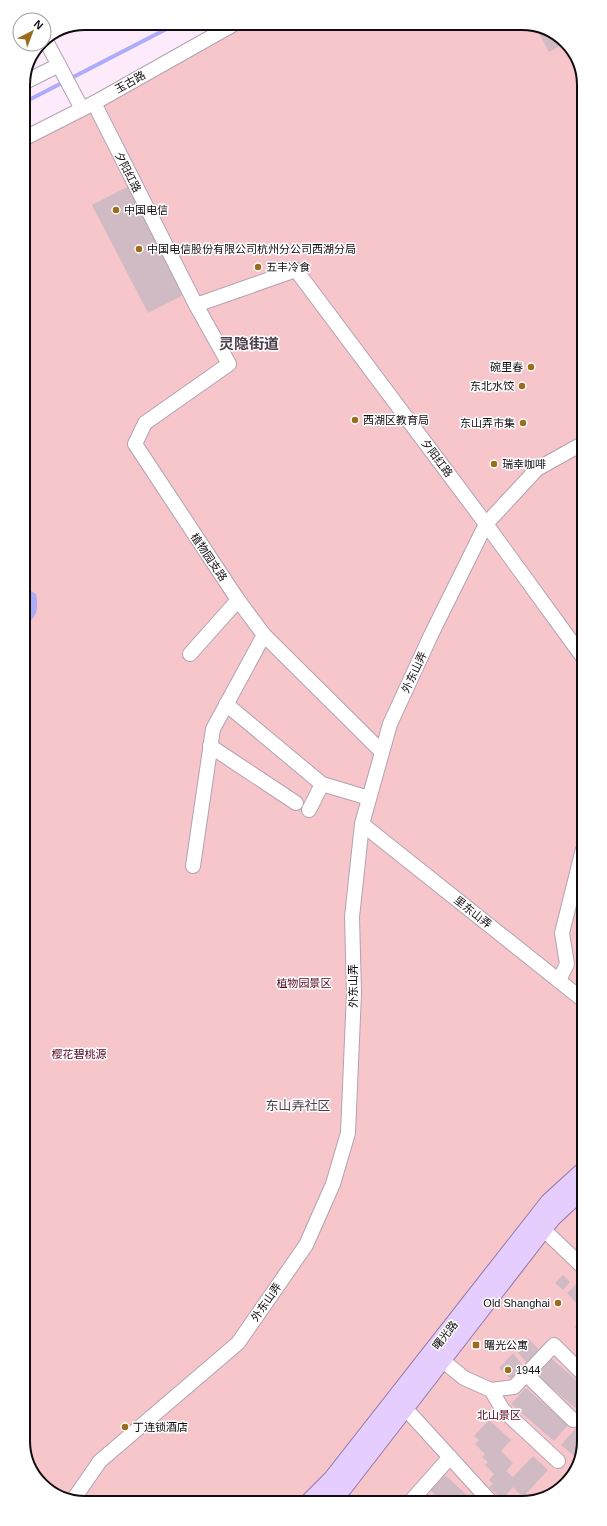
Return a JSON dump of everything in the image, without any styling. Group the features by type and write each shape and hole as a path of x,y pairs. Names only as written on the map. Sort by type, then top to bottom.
{"main road":[{"name":"曙光路","path":"315,1496 332,1479 549,1202 577,1176"},
{"name":"曙光路","path":"335,1496 344,1487 543,1229 552,1218 577,1195"}],"street":[{"name":"玉古路","path":"30,135 88,106 224,30"},
{"name":"夕阳红路","path":"52,51 88,106 196,305 230,364"},
{"path":"31,78 57,60"},
{"name":"夕阳红路","path":"196,305 296,270 486,524 577,649"},
{"name":"植物园支路","path":"230,364 145,423 135,444 238,600 264,636 382,752"},
{"name":"外东山弄","path":"76,1495 100,1461 238,1343 306,1245 333,1184 348,1133 354,993 352,917 362,824 390,724 431,635 486,524 537,469 577,447"},
{"path":"190,654 238,600"},
{"path":"193,866 213,729 264,636"},
{"path":"226,704 322,784 369,798"},
{"path":"210,746 296,803"},
{"path":"310,810 322,784"},
{"name":"里东山弄","path":"362,824 577,995"},
{"path":"559,980 567,964 562,933 577,873"},
{"path":"543,1229 577,1261"},
{"path":"442,1360 464,1378 491,1390 514,1387 554,1345 577,1368"},
{"path":"526,1374 573,1420"},
{"path":"491,1390 503,1410 558,1461"},
{"path":"405,1408 485,1496"},
{"path":"415,1496 450,1457"}],"green space":[{"name":"植物园景区","path":"231,30 526,30 540,33 556,41 566,51 574,67 577,85 577,1441 574,1459 568,1472 556,1485 540,1493 529,1496 81,1496 64,1492 51,1485 39,1472 33,1459 30,1441 30,130"}],"water":[{"path":"30,590 36,594 37,604 36,612 30,621"}],"building":[{"path":"539,33 550,37 561,46 549,52"},
{"name":"中国电信股份有限公司杭州分公司西湖分局","path":"131,185 187,293 148,313 92,205"},
{"path":"563,1275 570,1282 563,1290 555,1283"},
{"path":"577,1284 577,1304 567,1293"},
{"path":"528,1338 541,1352 527,1363 515,1349"},
{"path":"513,1353 523,1366 511,1379 499,1368"},
{"path":"552,1359 577,1381 577,1409 537,1375"},
{"path":"526,1388 568,1425 554,1441 511,1404"},
{"path":"489,1420 511,1440 501,1451 513,1463 506,1471 513,1477 533,1456 548,1470 524,1496 522,1496 513,1487 505,1496 499,1496 489,1487 493,1484 489,1480 494,1474 485,1465 488,1462 482,1457 485,1454 475,1444 479,1440 474,1436"},
{"path":"577,1427 575,1456 561,1445"},
{"path":"445,1475 468,1496 437,1496 430,1490"}],"waterway":[{"path":"30,99 164,30"}],"place":[{"name":"中国电信","path":"116,210"},
{"name":"中国电信股份有限公司杭州分公司西湖分局","path":"139,249"},
{"name":"五丰冷食","path":"258,267"},
{"name":"碗里春","path":"531,367"},
{"name":"东北水饺","path":"522,386"},
{"name":"西湖区教育局","path":"355,420"},
{"name":"东山弄市集","path":"523,423"},
{"name":"瑞幸咖啡","path":"494,464"},
{"name":"Old Shanghai","path":"558,1303"},
{"name":"曙光公寓","path":"476,1345"},
{"name":"1944","path":"508,1370"},
{"name":"丁连锁酒店","path":"125,1427"}],"district":[{"name":"灵隐街道","path":"249,343"},
{"name":"东山弄社区","path":"298,1105"}],"park label":[{"name":"樱花碧桃源","path":"79,1054"},
{"name":"北山景区","path":"499,1415"}]}
